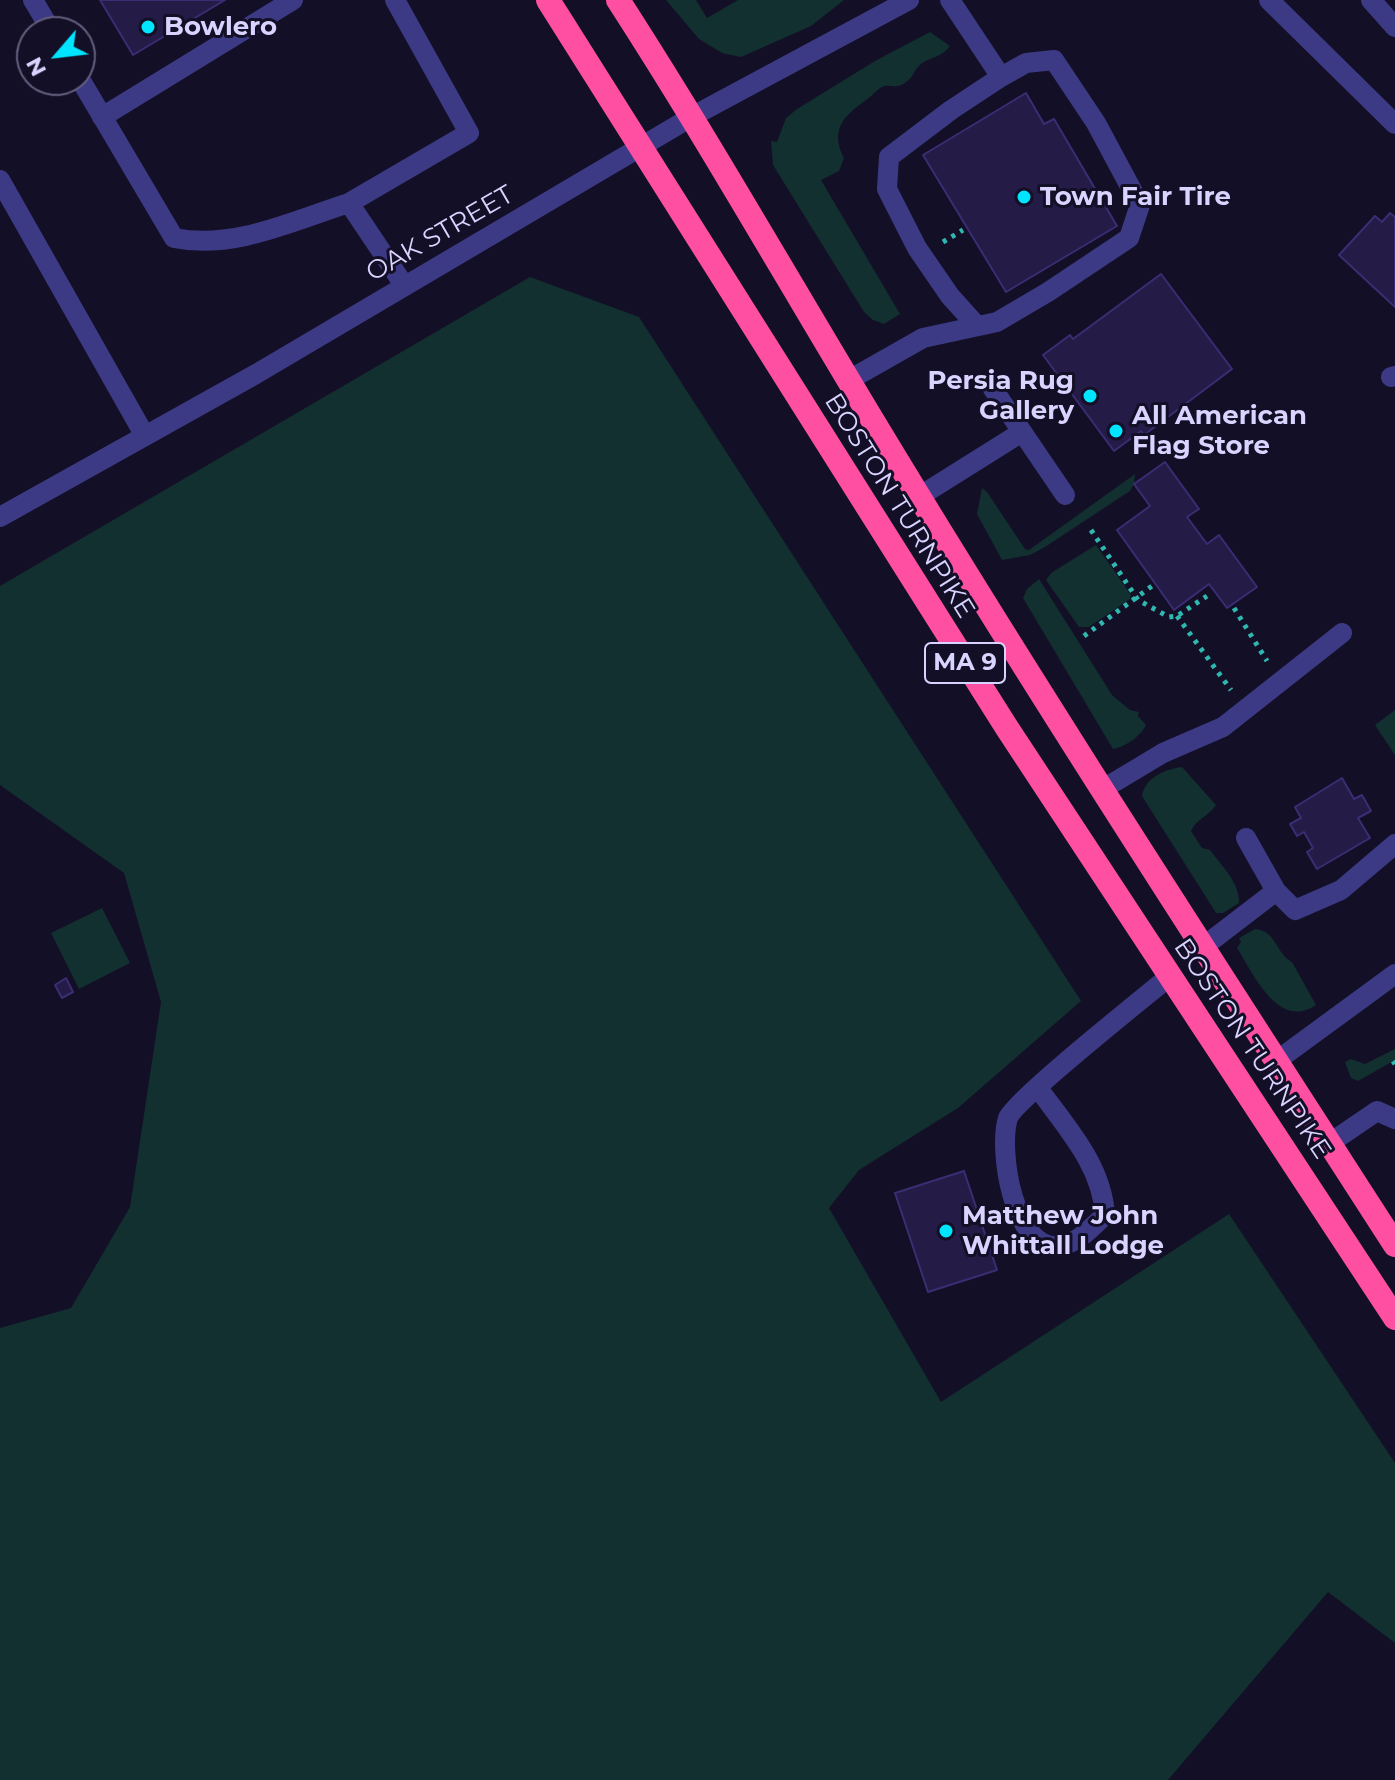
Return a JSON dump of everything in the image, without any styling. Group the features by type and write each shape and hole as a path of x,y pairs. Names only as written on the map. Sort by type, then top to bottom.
{"highway":[{"name":"BOSTON TURNPIKE","path":"548,0 977,680 1395,1318"},
{"name":"BOSTON TURNPIKE","path":"618,0 693,116 920,496 1275,1062 1395,1245"}],"street":[{"path":"102,117 293,0"},
{"path":"90,96 174,238 198,243 234,240 349,203 469,133 395,0"},
{"name":"OAK STREET","path":"0,517 256,374 693,116 909,0"},
{"path":"950,0 1001,77"},
{"path":"1269,0 1395,124"},
{"path":"1371,0 1395,27"},
{"path":"849,380 923,338 997,322 1129,238 1140,205 1096,123 1054,60 1026,63 1001,77 889,157 887,189 911,236 950,296 977,326"},
{"path":"0,180 145,436"},
{"path":"349,203 404,285"},
{"path":"993,389 1065,495"},
{"path":"920,496 1022,432"},
{"path":"1103,789 1163,753 1223,727 1342,633"},
{"path":"1246,838 1276,891 1295,910 1341,890 1395,844"},
{"path":"1203,947 1276,891"},
{"path":"1275,1062 1395,974"},
{"path":"1038,1088 1088,1157 1104,1193 1105,1215 1082,1236 1058,1246 1039,1241 1016,1212 1003,1146 1009,1115 1038,1088 1170,976"},
{"path":"1330,1143 1377,1111 1395,1119"}],"path":[{"path":"1091,530 1135,597 1169,617 1177,616 1207,596"},
{"path":"1084,636 1152,586"},
{"path":"1234,608 1279,682"},
{"path":"1177,616 1245,709"}],"green space":[{"path":"666,0 696,0 707,18 738,0 844,0 811,26 741,57 722,53 699,39"},
{"path":"930,32 950,46 942,54 923,63 906,82 881,88 847,116 839,130 844,158 839,171 821,180 900,314 884,324 864,312 773,165 771,141 777,142 786,118 797,109 875,61"},
{"path":"530,277 639,317 1081,1001 958,1108 859,1170 829,1208 941,1402 1229,1214 1395,1463 1395,1643 1328,1592 1168,1780 0,1780 0,1328 71,1308 130,1207 161,1002 124,873 0,785 0,586"},
{"path":"1135,474 1130,491 1030,555 1002,560 977,514 982,488 1025,549 1029,550"},
{"path":"1096,545 1131,595 1130,599 1089,627 1079,627 1046,580 1051,573"},
{"path":"1039,579 1112,695 1130,710 1139,712 1138,716 1146,725 1118,748 1113,749 1023,598 1027,589"},
{"path":"1395,710 1395,755 1375,725"},
{"path":"1182,767 1216,805 1191,831 1202,848 1210,850 1236,888 1239,903 1223,913 1216,913 1142,796 1152,779 1163,772"},
{"path":"102,908 130,963 79,989 51,933"},
{"path":"1255,929 1267,933 1292,962 1316,1005 1302,1011 1290,1011 1268,996 1237,948 1241,942 1239,938"},
{"path":"1395,1049 1395,1060 1358,1081 1351,1078 1345,1062 1351,1059 1365,1064"}],"building":[{"name":"Bowlero","path":"100,0 225,0 133,55"},
{"name":"Town Fair Tire","path":"1026,93 1044,124 1054,119 1117,226 1006,292 923,155"},
{"path":"1390,213 1395,217 1395,307 1339,255 1375,216 1382,222"},
{"path":"1161,274 1232,369 1144,435 1141,431 1114,451 1043,355 1070,335 1073,339"},
{"path":"1165,462 1199,509 1187,517 1207,544 1219,535 1257,587 1227,608 1209,584 1174,610 1117,530 1150,506 1134,484"},
{"path":"1342,778 1354,799 1362,795 1371,811 1358,818 1370,838 1317,869 1307,852 1313,848 1304,832 1297,836 1290,824 1301,818 1295,807"},
{"path":"66,978 73,992 62,998 55,985"},
{"name":"Matthew John Whittall Lodge","path":"964,1171 997,1270 928,1292 895,1193"}],"place":[{"name":"Bowlero","path":"148,27"},
{"name":"Town Fair Tire","path":"1024,197"},
{"name":"Persia Rug Gallery","path":"1090,396"},
{"name":"All American Flag Store","path":"1116,431"},
{"name":"Matthew John Whittall Lodge","path":"946,1231"}]}
